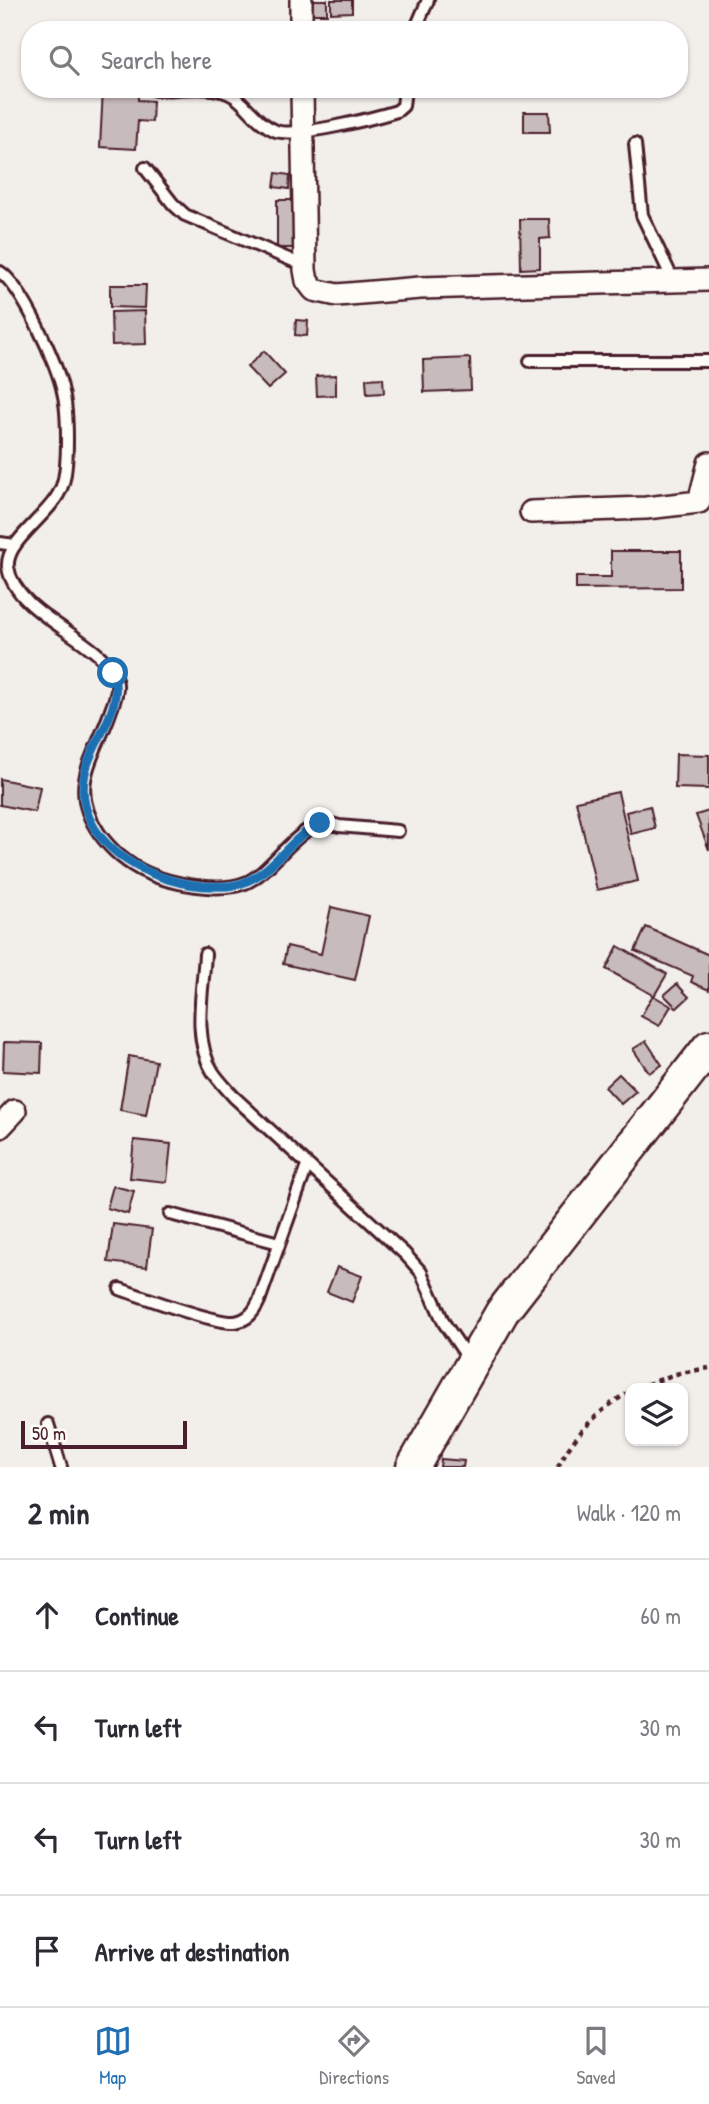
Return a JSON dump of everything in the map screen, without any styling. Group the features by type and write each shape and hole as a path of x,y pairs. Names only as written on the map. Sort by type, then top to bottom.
{"main road":[{"path":"413,1467 502,1312 709,1047"}],"street":[{"path":"301,0 301,21"},
{"path":"302,98 305,266 307,281 314,290 337,295 420,288 709,280"},
{"path":"531,512 646,508 699,502 709,463"},
{"path":"0,1127 15,1111"}],"lane":[{"path":"419,21 428,0"},
{"path":"237,98 264,125 278,132 303,132 397,111 403,106 404,98"},
{"path":"635,144 642,215 673,281"},
{"path":"145,168 185,215 305,266"},
{"path":"0,272 17,288 36,325 62,388 65,404 65,470 62,486 45,513 9,554 9,571 32,607 76,637 113,673 117,685 108,720 86,770 83,789 85,805 92,823 107,844 146,873 169,881 228,887 257,877 300,835 320,823 398,831"},
{"path":"530,361 709,361"},
{"path":"0,542 15,545"},
{"path":"205,954 200,1030 212,1071 234,1097 307,1166 383,1232 421,1272 444,1323 472,1364"},
{"path":"120,1289 217,1319 234,1322 244,1319 253,1313 259,1301 307,1166"},
{"path":"170,1214 279,1243"},
{"path":"48,1424 61,1467"}],"path":[{"path":"651,1383 675,1374 709,1368"},
{"path":"558,1467 565,1453 583,1431 625,1395"}],"building":[{"path":"311,0 327,0 327,14 310,14"},
{"path":"331,0 352,0 352,12 331,13"},
{"path":"103,98 138,98 153,101 152,122 138,121 136,149 100,147"},
{"path":"524,112 549,112 550,132 524,132"},
{"path":"276,173 290,175 289,189 274,187"},
{"path":"277,200 298,200 297,248 277,248"},
{"path":"520,219 549,219 550,238 540,239 540,268 521,269"},
{"path":"110,285 146,285 145,308 110,307"},
{"path":"145,311 146,344 112,345 111,312"},
{"path":"296,320 308,321 307,336 295,335"},
{"path":"264,351 285,374 268,389 247,367"},
{"path":"470,358 471,390 424,392 423,360"},
{"path":"336,375 336,395 317,396 316,376"},
{"path":"383,378 384,393 367,394 366,379"},
{"path":"611,551 681,551 681,588 576,589 576,577 611,577"},
{"path":"676,754 709,755 709,789 675,788"},
{"path":"0,779 40,787 35,812 0,805"},
{"path":"618,792 638,881 597,890 576,801"},
{"path":"650,806 655,828 631,834 626,812"},
{"path":"709,811 709,850 696,815"},
{"path":"331,907 369,916 355,980 283,964 287,946 321,954"},
{"path":"646,927 709,955 709,990 691,982 693,976 635,951"},
{"path":"618,946 667,974 654,996 671,1006 659,1026 641,1016 653,995 606,969"},
{"path":"677,984 689,997 677,1008 664,995"},
{"path":"646,1041 662,1065 649,1073 633,1049"},
{"path":"4,1042 42,1043 41,1073 3,1071"},
{"path":"129,1056 156,1061 146,1115 120,1110"},
{"path":"619,1074 636,1091 621,1104 605,1087"},
{"path":"134,1140 171,1144 167,1182 130,1178"},
{"path":"113,1186 134,1191 128,1214 107,1208"},
{"path":"113,1224 152,1229 147,1267 108,1262"},
{"path":"337,1267 362,1276 352,1302 327,1292"},
{"path":"441,1459 464,1461 463,1467 440,1467"}],"route":[{"path":"113,673 117,685 115,698 86,770 83,789 85,805 92,823 107,844 124,859 146,873 169,881 228,887 257,877 300,835 320,823"}]}
